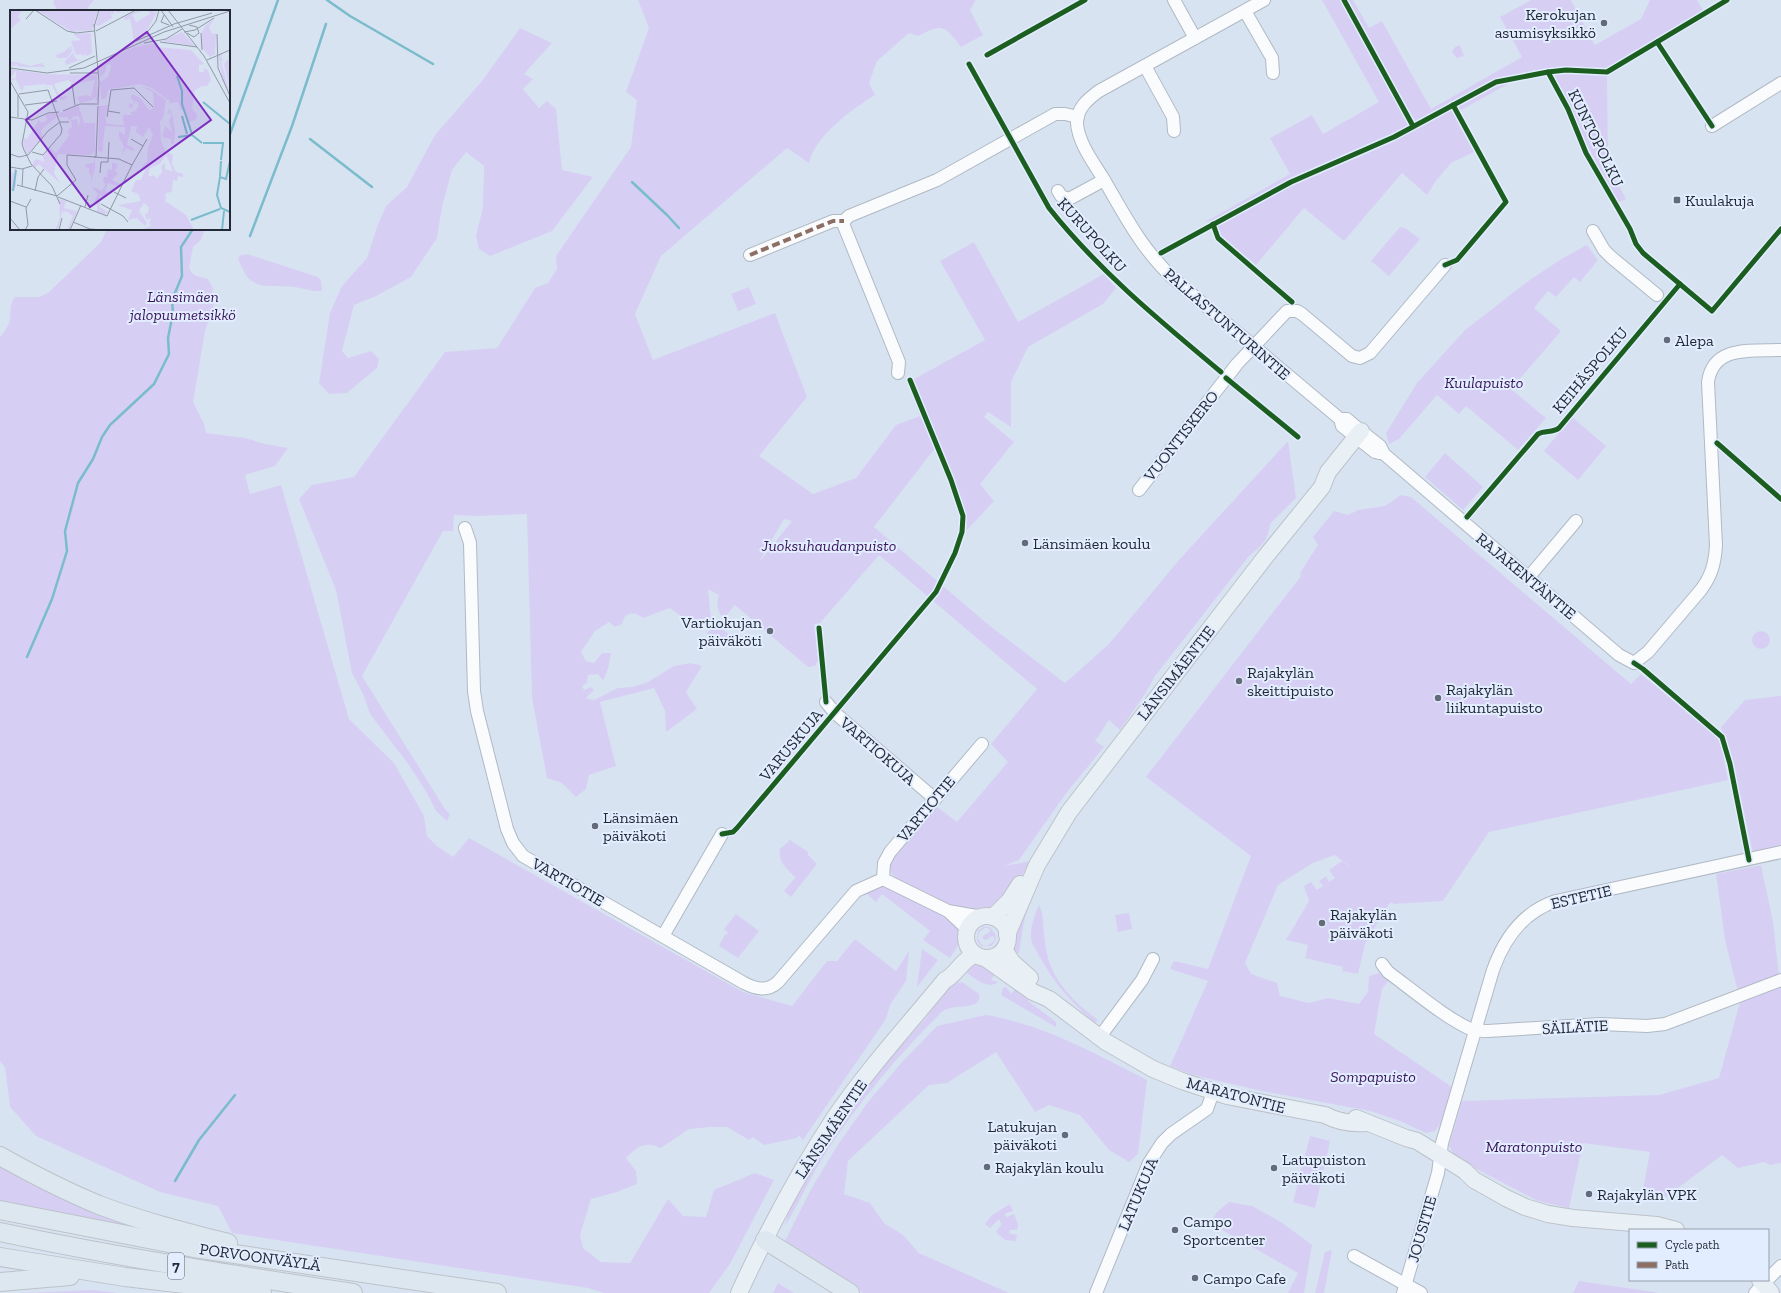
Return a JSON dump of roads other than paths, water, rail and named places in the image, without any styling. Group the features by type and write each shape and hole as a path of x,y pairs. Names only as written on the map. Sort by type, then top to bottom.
{"highway":[{"path":"0,1149 30,1166 49,1182"},
{"path":"0,1156 49,1182 100,1205 144,1220 212,1239 284,1253 352,1270"},
{"name":"PORVOONVÄYLÄ","path":"0,1210 194,1248 352,1270 497,1293"},
{"name":"PORVOONVÄYLÄ","path":"0,1232 148,1261 353,1293"},
{"path":"765,1240 850,1293"},
{"path":"0,1257 125,1277 262,1293"},
{"path":"0,1282 66,1276 125,1277"}],"main road":[{"name":"LÄNSIMÄENTIE","path":"1006,942 1037,865 1069,812 1261,562 1322,486 1336,478 1362,437"},
{"name":"LÄNSIMÄENTIE","path":"988,917 1009,901 1021,882 1037,865"},
{"path":"988,917 1003,924 1006,942 998,955 980,956 969,948 966,935 973,921 988,917"},
{"name":"LÄNSIMÄENTIE","path":"945,980 946,975 966,935"},
{"name":"MARATONTIE","path":"1006,942 1012,962 1044,990 1049,1000"},
{"name":"LÄNSIMÄENTIE","path":"739,1293 796,1180 836,1116 861,1082 945,980 950,978 960,965 980,956"},
{"name":"MARATONTIE","path":"980,956 1033,992 1049,1000 1099,1038 1153,1069 1213,1092 1256,1103 1325,1116 1336,1114 1356,1118 1366,1123 1378,1126 1406,1138 1413,1148 1440,1160 1461,1178 1474,1180 1525,1207 1548,1214 1657,1225 1672,1229"}],"street":[{"path":"1174,0 1195,38"},
{"path":"750,255 833,221 844,221 849,216 937,180 1055,114 1065,114 1078,117 1080,110 1089,99 1264,0"},
{"path":"1245,11 1272,58 1273,73"},
{"path":"1145,66 1173,117 1174,131"},
{"path":"1712,126 1781,83"},
{"name":"PALLASTUNTURINTIE","path":"1078,117 1077,123 1080,137 1125,220 1153,259 1253,347 1340,419 1347,420 1362,437"},
{"path":"1058,191 1061,196 1069,199 1104,180"},
{"path":"844,221 844,226 899,362 898,373"},
{"path":"1593,231 1604,250 1657,295"},
{"name":"VUONTISKERO","path":"1139,490 1237,364 1284,314 1293,310 1302,314 1352,356 1360,358 1370,353 1445,265"},
{"name":"RAJAKENTÄNTIE","path":"1362,437 1375,452 1384,454 1619,655 1634,663 1648,652 1690,603 1708,581 1713,568 1716,545 1708,382 1712,367 1719,359 1730,354 1781,350"},
{"path":"1528,578 1576,521"},
{"name":"VARTIOTIE","path":"465,528 470,543 476,702 503,817 513,843 523,856 534,863 750,986 766,989 778,982 856,891 883,879 884,863 890,852 982,744"},
{"name":"VARTIOKUJA","path":"826,702 835,713 935,799"},
{"path":"663,936 722,834"},
{"name":"ESTETIE","path":"1440,1160 1442,1142 1493,970 1506,939 1529,915 1544,905 1781,852"},
{"path":"883,879 948,911 988,917"},
{"path":"948,911 966,935"},
{"path":"1099,1038 1142,980 1153,959"},
{"name":"SÄILÄTIE","path":"1382,964 1388,972 1446,1014 1468,1028 1476,1031 1488,1032 1600,1024 1648,1026 1665,1024 1781,980"},
{"name":"LATUKUJA","path":"1096,1293 1149,1163 1162,1143 1207,1109 1213,1092"},
{"name":"JOUSITIE","path":"1404,1289 1438,1173 1440,1160"},
{"path":"1354,1256 1404,1289 1422,1293"},
{"path":"1769,1279 1781,1266"}],"waterway":[{"path":"230,134 278,0"},
{"path":"327,0 350,16 433,64"},
{"path":"250,236 292,126 326,24"},
{"path":"310,139 372,187"},
{"path":"632,182 679,228"},
{"path":"27,657 52,599 67,551 65,531 78,483 93,459 102,437 110,425 154,384 169,354 168,338 173,313 172,300 182,276 181,247 192,230"},
{"path":"175,1181 199,1140 235,1095"}],"place":[{"name":"Kerokujan asumisyksikkö","path":"1604,23"},
{"name":"Kuulakuja","path":"1677,200"},
{"name":"Alepa","path":"1667,340"},
{"name":"Länsimäen koulu","path":"1025,543"},
{"name":"Vartiokujan päiväköti","path":"770,631"},
{"name":"Rajakylän skeittipuisto","path":"1239,681"},
{"name":"Rajakylän liikuntapuisto","path":"1438,698"},
{"name":"Länsimäen päiväkoti","path":"595,826"},
{"name":"Rajakylän päiväkoti","path":"1322,923"},
{"name":"Latukujan päiväkoti","path":"1065,1135"},
{"name":"Rajakylän koulu","path":"987,1167"},
{"name":"Latupuiston päiväkoti","path":"1274,1168"},
{"name":"Rajakylän VPK","path":"1589,1194"},
{"name":"Campo Sportcenter","path":"1175,1230"},
{"name":"Campo Cafe","path":"1195,1278"}],"park label":[{"name":"Länsimäen jalopuumetsikkö","path":"183,305"},
{"name":"Kuulapuisto","path":"1484,382"},
{"name":"Juoksuhaudanpuisto","path":"829,545"},
{"name":"Sompapuisto","path":"1373,1076"},
{"name":"Maratonpuisto","path":"1534,1146"}]}
